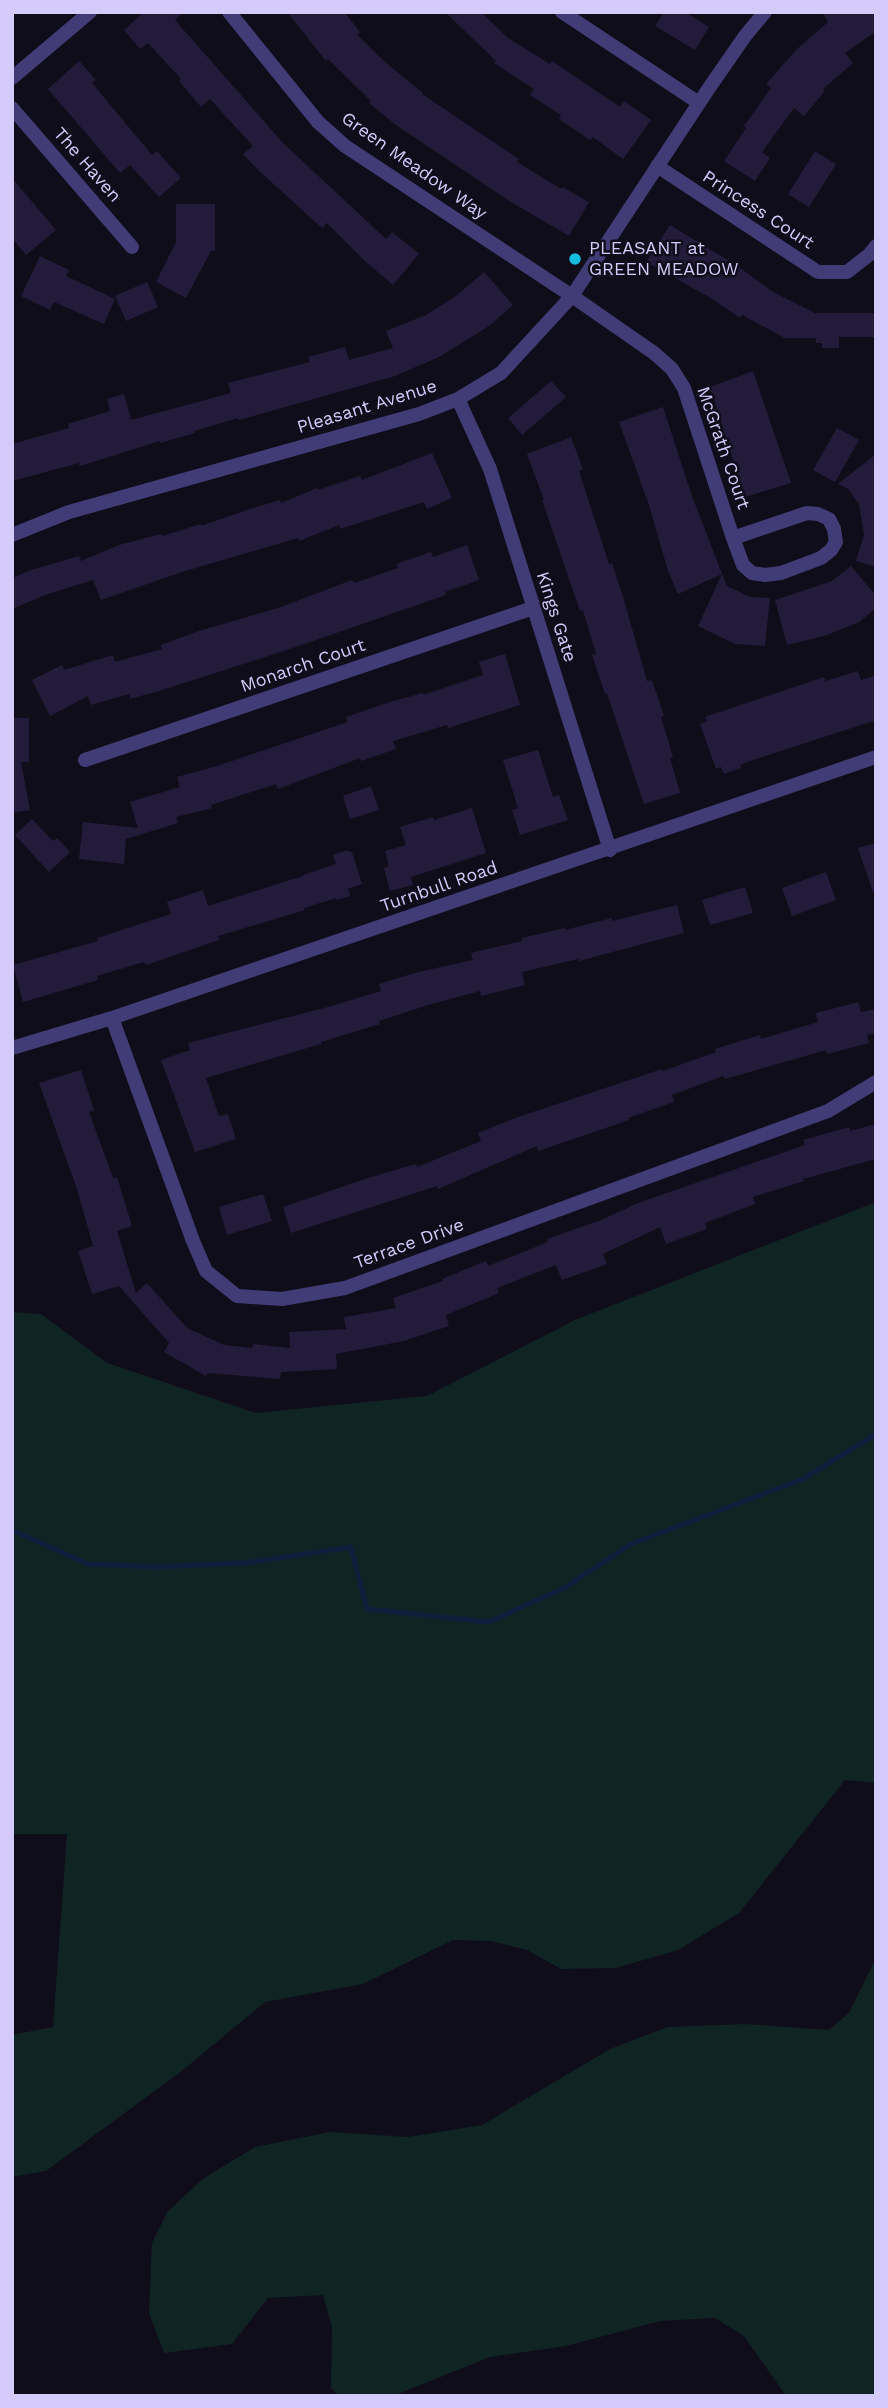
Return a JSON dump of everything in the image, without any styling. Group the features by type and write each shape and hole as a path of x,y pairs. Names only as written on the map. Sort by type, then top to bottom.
{"street":[{"path":"12,78 90,12"},
{"name":"Green Meadow Way","path":"229,12 318,121 345,146 572,296"},
{"path":"562,12 699,103"},
{"name":"Pleasant Avenue","path":"12,535 69,512 419,414 458,399 501,373 572,296 699,103 765,12"},
{"name":"The Haven","path":"12,108 132,247"},
{"name":"Princess Court","path":"657,166 818,272 847,272 876,246"},
{"name":"McGrath Court","path":"572,296 672,369 684,388 733,538 743,565 752,573 781,573 821,558 831,550 836,541 829,519 807,513 733,538"},
{"name":"Kings Gate","path":"458,399 490,469 610,850"},
{"name":"Monarch Court","path":"85,760 533,608"},
{"name":"Turnbull Road","path":"12,1048 112,1018 876,757"},
{"name":"Terrace Drive","path":"112,1018 206,1271 236,1296 282,1300 345,1288 828,1111 876,1082"}],"green space":[{"path":"876,1202 876,1783 845,1780 739,1913 678,1950 616,1968 561,1969 527,1950 491,1941 453,1940 363,1984 265,2002 183,2070 46,2171 12,2177 12,2035 53,2027 67,1834 12,1834 12,1312 41,1314 107,1363 256,1413 427,1396 575,1320"},
{"path":"876,1958 876,2396 786,2396 744,2336 715,2318 660,2321 566,2346 490,2357 393,2396 339,2396 331,2388 332,2327 323,2295 268,2298 232,2344 164,2353 149,2313 152,2243 168,2211 204,2178 255,2147 330,2132 408,2137 482,2125 610,2049 668,2027 745,2024 829,2030 849,2013"}],"building":[{"path":"144,12 183,12 175,20 283,143 386,239 392,232 419,254 393,285 327,223 322,228 257,169 243,154 253,146 210,99 201,107 179,81 181,79 148,43 140,49 124,30"},
{"path":"287,12 344,12 360,32 357,35 422,94 519,159 517,162 561,189 562,187 589,202 569,236 511,202 396,125 369,103 371,101 328,59 326,61"},
{"path":"445,12 481,12 508,38 550,64 552,61 620,107 624,101 651,120 623,159 593,137 590,140 559,119 561,115 530,95 534,89 494,63 496,61"},
{"path":"664,12 685,12 709,27 695,50 655,26"},
{"path":"822,12 876,12 876,31 845,53 853,63 823,89 825,91 804,116 794,108 762,152 770,158 755,181 724,161 746,128 744,126 771,88 766,84 796,50 828,22"},
{"path":"79,61 96,80 92,83 152,155 157,151 181,178 159,197 130,165 120,173 48,89"},
{"path":"815,151 836,164 809,207 788,194"},
{"path":"12,178 56,230 26,255 12,238"},
{"path":"176,204 215,204 215,251 211,251 186,298 156,282 176,242"},
{"path":"670,225 739,267 773,292 815,313 876,313 876,337 839,337 839,348 822,348 822,343 816,343 816,338 785,338 742,315 740,318 709,297 646,262"},
{"path":"40,256 69,270 66,276 115,299 104,324 54,302 50,310 21,296"},
{"path":"484,272 513,305 489,326 439,357 395,376 239,420 238,418 80,466 79,463 12,481 12,444 69,428 68,424 110,411 107,399 124,394 131,420 231,393 228,383 310,362 308,357 345,347 349,360 393,348 386,331 426,315 456,296"},
{"path":"147,282 158,307 126,321 115,296"},
{"path":"753,371 791,483 745,497 710,387"},
{"path":"551,381 566,397 522,435 508,418"},
{"path":"663,407 692,496 722,574 678,594 619,422"},
{"path":"837,428 859,440 835,482 813,470"},
{"path":"571,437 583,469 579,471 609,564 612,563 647,681 652,680 664,716 661,717 673,757 670,758 680,793 644,804 592,655 596,654 583,610 580,611 527,454"},
{"path":"432,453 452,498 427,509 424,502 340,529 339,525 299,541 298,538 182,572 101,600 93,580 12,609 12,578 31,570 79,556 81,561 119,545 201,526 360,476 362,480"},
{"path":"876,454 876,567 856,561 864,535 859,504 848,489 838,484"},
{"path":"467,545 479,580 445,592 446,595 159,691 130,699 129,694 91,705 88,696 50,716 32,680 62,665 64,670 113,655 115,662 162,649 161,645 199,631 278,608 352,580 354,583 398,568 396,564 431,552 433,557"},
{"path":"851,566 876,596 876,608 859,622 827,635 787,645 775,600 832,581"},
{"path":"722,574 727,586 750,597 770,598 765,646 735,644 698,626"},
{"path":"505,654 520,705 448,728 447,725 393,741 396,749 361,761 360,758 278,789 276,784 211,805 212,808 176,817 178,823 126,839 124,864 79,859 83,822 138,828 130,802 180,787 177,777 348,722 346,717 390,702 423,695 483,675 479,662"},
{"path":"858,671 861,680 876,675 876,720 747,762 740,765 741,768 724,774 721,767 716,769 700,724 707,721 705,717 824,677 825,681"},
{"path":"12,718 29,718 29,762 21,762 30,810 12,813"},
{"path":"538,750 553,797 559,795 568,820 520,835 512,810 518,808 503,760"},
{"path":"371,786 379,810 350,819 343,796"},
{"path":"472,808 486,853 411,877 413,885 390,891 384,868 389,866 385,851 406,845 400,827"},
{"path":"32,819 53,841 57,838 70,852 49,872 15,835"},
{"path":"876,843 876,892 873,892 858,848"},
{"path":"348,850 352,852 362,884 348,889 350,896 304,908 305,910 218,936 219,940 146,965 144,962 97,976 98,980 23,1002 13,965 98,941 97,938 171,914 167,902 203,890 208,906 303,876 336,864 333,855"},
{"path":"826,872 836,900 792,916 782,888"},
{"path":"745,887 753,913 710,925 702,900"},
{"path":"677,905 684,933 579,961 578,959 522,972 525,985 481,996 480,991 428,1005 321,1044 206,1078 219,1116 228,1114 236,1139 195,1152 161,1060 190,1050 188,1043 381,991 379,984 473,960 471,953 522,941 522,938 612,918 612,921"},
{"path":"858,1002 861,1012 876,1009 876,1033 867,1035 869,1043 827,1054 826,1050 725,1079 723,1076 672,1095 674,1102 628,1118 629,1120 538,1151 537,1146 438,1189 437,1186 291,1233 283,1207 368,1178 416,1164 417,1167 481,1141 478,1133 518,1117 662,1069 663,1071 716,1052 715,1049 760,1035 761,1039 818,1022 816,1013"},
{"path":"81,1070 94,1110 89,1112 113,1178 117,1177 132,1226 117,1231 136,1293 147,1283 187,1328 224,1345 252,1348 253,1344 290,1348 289,1332 346,1329 344,1317 396,1308 393,1298 443,1281 442,1279 486,1261 488,1266 638,1203 805,1145 803,1140 849,1127 850,1131 876,1124 876,1159 803,1179 804,1181 753,1197 755,1204 705,1223 707,1229 666,1244 660,1227 603,1254 607,1264 562,1280 556,1265 497,1288 499,1293 446,1315 449,1326 404,1341 336,1354 337,1369 281,1372 280,1379 208,1373 206,1376 164,1352 169,1343 119,1286 92,1294 78,1251 93,1246 77,1189 39,1083"},
{"path":"263,1194 272,1221 227,1235 219,1207"}],"waterway":[{"path":"12,1530 88,1564 156,1567 245,1563 351,1547 367,1609 489,1622 564,1588 631,1544 803,1479 876,1434"}],"place":[{"name":"PLEASANT at GREEN MEADOW","path":"575,259"}]}
